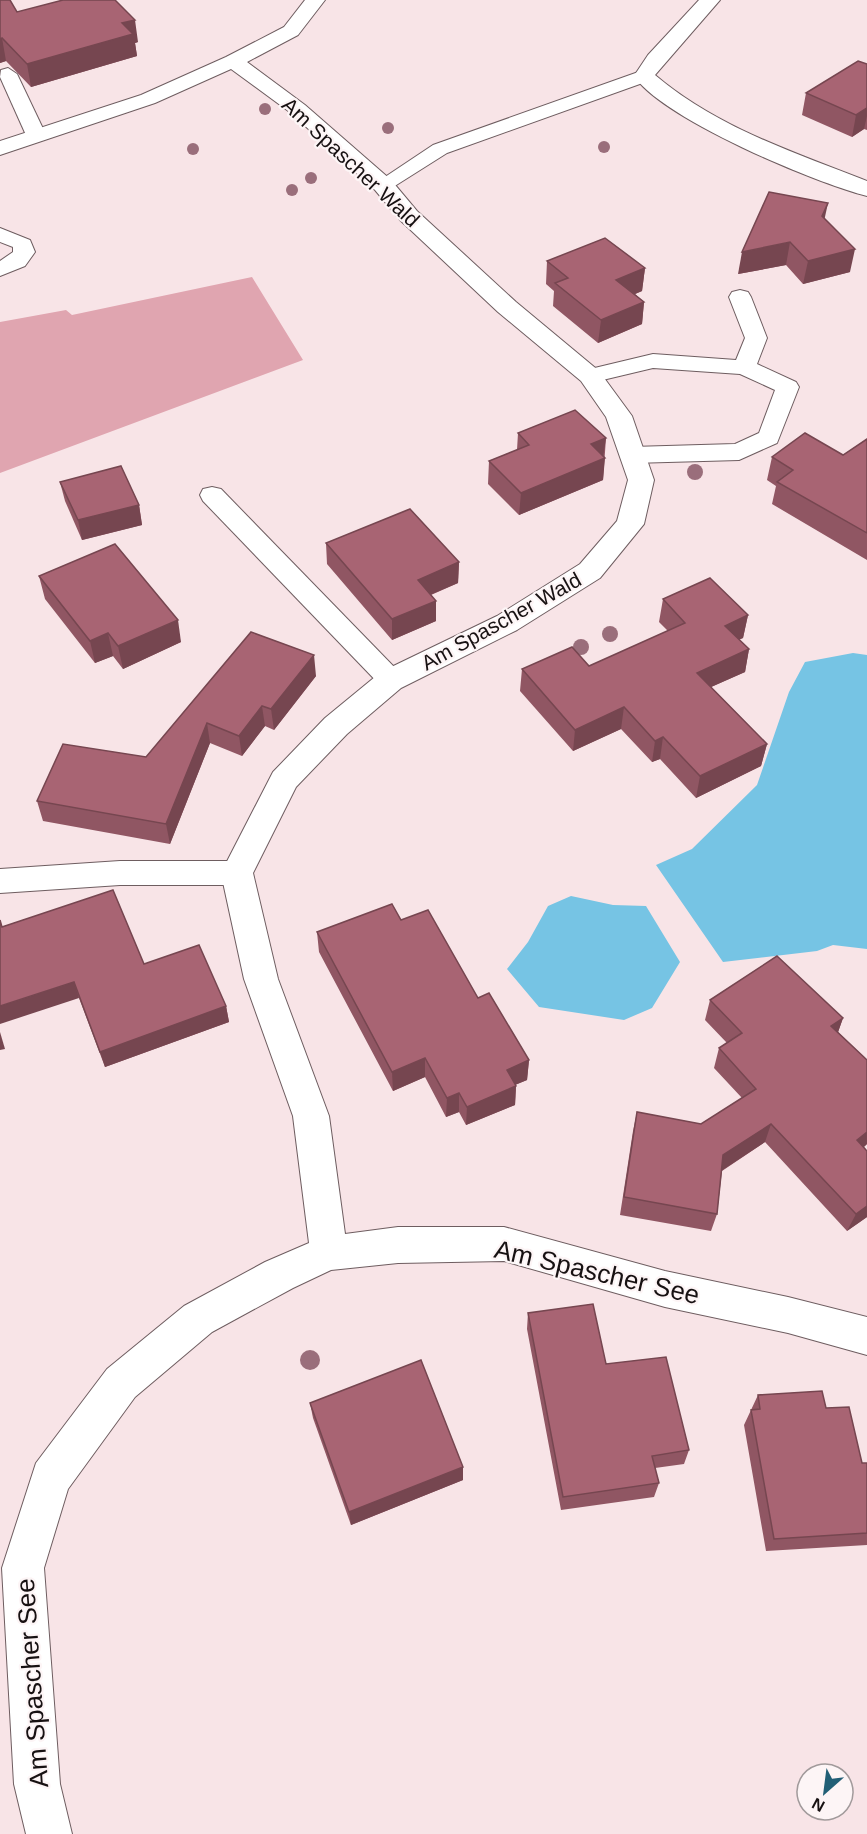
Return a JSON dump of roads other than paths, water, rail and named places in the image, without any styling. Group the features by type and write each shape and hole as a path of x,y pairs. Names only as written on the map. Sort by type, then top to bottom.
{"street":[{"path":"0,148 148,99 233,61 291,31 315,0"},
{"path":"710,0 656,59 644,76 656,88 737,136 867,189"},
{"name":"Am Spascher Wald","path":"233,61 298,109 383,185 409,216 499,299 590,376 619,416 641,480 630,524 590,571 507,622 391,680 336,726 284,780 237,873"},
{"path":"237,873 261,979 310,1116 329,1253"},
{"name":"Am Spascher See","path":"49,1834 37,1784 23,1568 51,1478 121,1383 198,1319 279,1275 329,1253 398,1245 504,1244 665,1289 788,1315 867,1336"}],"lane":[{"path":"8,74 36,135"},
{"path":"383,185 440,149 644,76"},
{"path":"0,234 23,244 24,252 18,261 0,270"},
{"path":"740,297 756,338 744,367"},
{"path":"590,376 652,361 744,367 788,387 769,438 739,452 632,455"},
{"path":"212,495 391,680"},
{"path":"0,881 120,873 237,873"}],"water":[{"path":"853,653 867,655 867,949 833,945 817,951 723,962 656,865 692,849 757,785 789,692 805,662"},
{"path":"571,896 613,905 646,906 680,962 652,1008 624,1020 539,1007 507,969 528,942 548,906"}]}
